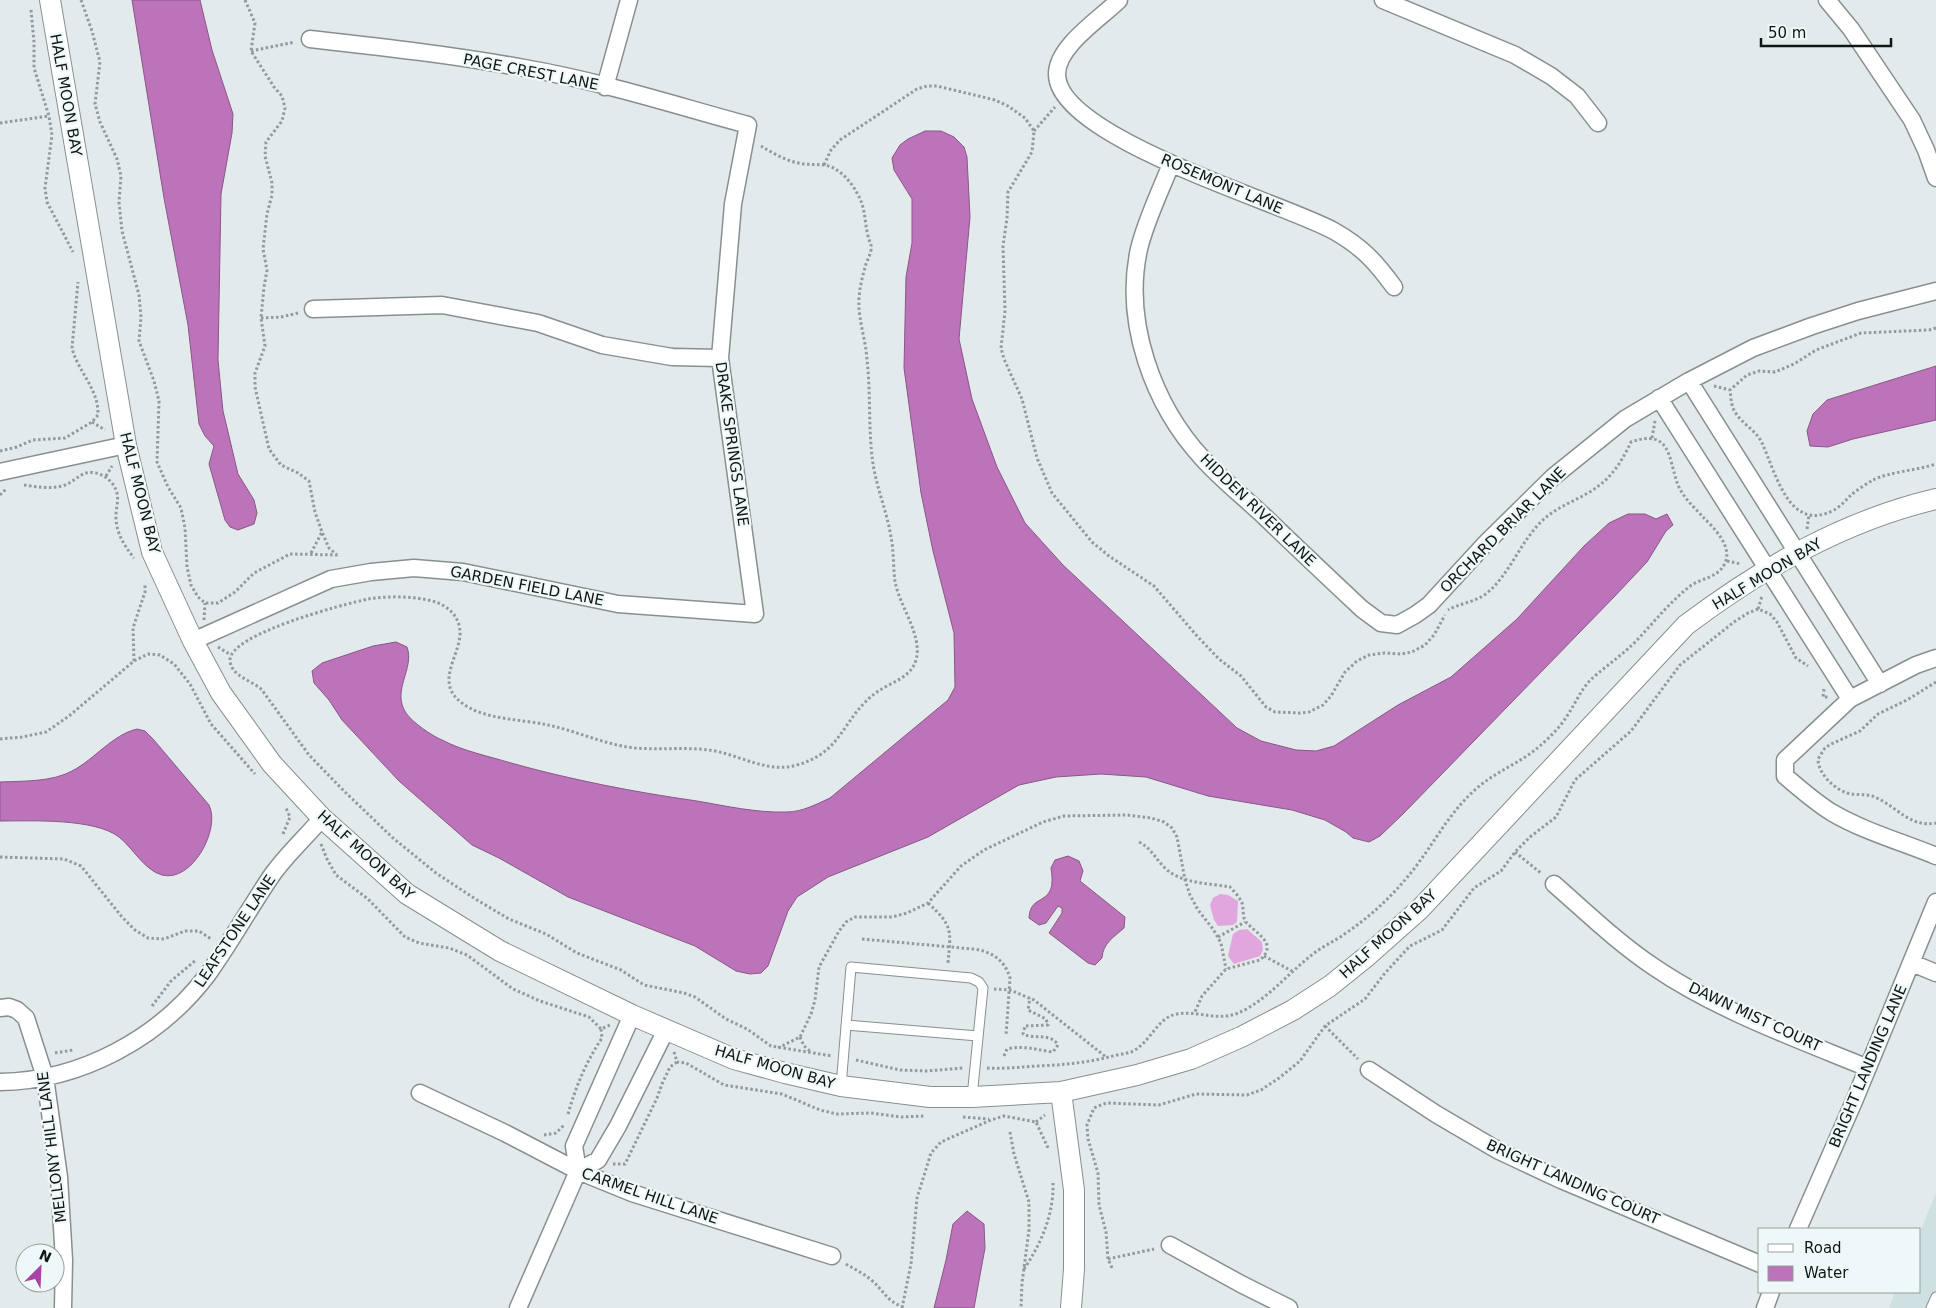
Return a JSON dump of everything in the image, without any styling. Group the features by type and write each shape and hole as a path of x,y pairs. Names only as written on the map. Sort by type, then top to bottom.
{"street":[{"name":"HALF MOON BAY","path":"50,0 126,445 152,552 193,641 221,692 272,764 322,818 407,894 500,951 632,1015 734,1059 785,1074 841,1086 930,1097 972,1097 1061,1092 1137,1075 1191,1059 1241,1037 1293,1010 1330,986 1366,958 1420,909 1686,625 1730,592 1796,553 1872,517 1936,499"},
{"path":"605,87 629,0"},
{"name":"ROSEMONT LANE","path":"1119,0 1069,44 1061,57 1057,73 1060,84 1065,94 1084,114 1110,132 1171,164 1332,230 1358,246 1377,263 1394,287"},
{"path":"1383,0 1516,55 1551,76 1576,96 1598,123"},
{"path":"1827,0 1851,29 1931,147 1936,178"},
{"name":"PAGE CREST LANE","path":"310,39 452,56 507,65 605,87 747,131"},
{"name":"DRAKE SPRINGS LANE","path":"747,131 733,204 720,358 755,614"},
{"name":"HIDDEN RIVER LANE","path":"1171,164 1139,250 1136,286 1136,320 1144,355 1157,392 1202,458 1362,609 1381,623 1397,625"},
{"name":"ORCHARD BRIAR LANE","path":"1397,625 1429,605 1486,543 1553,477 1625,419 1689,381 1754,348 1858,311 1936,290"},
{"path":"313,309 442,305 538,322 602,345 672,357 720,358"},
{"path":"1689,381 1880,684"},
{"path":"1659,398 1850,699"},
{"path":"0,472 126,445"},
{"name":"GARDEN FIELD LANE","path":"193,641 331,579 371,572 414,568 463,572 618,604 755,614"},
{"path":"1936,658 1916,665 1850,699 1786,760 1785,776 1802,792 1832,812 1860,826 1936,856"},
{"name":"LEAFSTONE LANE","path":"0,1082 14,1082 45,1077 82,1066 110,1055 140,1038 167,1019 188,998 208,973 273,873 322,818"},
{"name":"DAWN MIST COURT","path":"1554,884 1603,927 1654,967 1713,1001 1762,1024 1868,1068"},
{"name":"BRIGHT LANDING LANE","path":"1798,1228 1868,1068 1936,902"},
{"path":"1912,963 1936,972"},
{"name":"MELLONY HILL LANE","path":"0,1008 9,1007 17,1010 26,1018 45,1077 59,1177 64,1260 63,1308"},
{"path":"518,1308 578,1171 574,1146 632,1015"},
{"path":"578,1171 598,1160 618,1126 666,1030"},
{"name":"BRIGHT LANDING COURT","path":"1369,1070 1436,1114 1499,1151 1561,1180 1758,1263"},
{"path":"1061,1092 1074,1190 1074,1269 1071,1308"},
{"name":"CARMEL HILL LANE","path":"420,1094 505,1133 578,1171 632,1193 832,1256"},
{"path":"1170,1245 1289,1308"},
{"path":"1765,1308 1772,1293"}],"lane":[{"path":"841,1086 851,967 971,978 979,982 982,988 972,1097"},
{"path":"846,1025 978,1036"},
{"path":"1931,1308 1936,1297"}],"path":[{"path":"81,0 100,62 95,104 100,122 117,159 121,176 119,202 122,231 139,295 141,316 139,341 154,381 159,401 157,462 168,487 181,508 185,528 187,567 191,585 198,597 205,603 218,603 261,570 290,554 338,555 329,548 322,532 315,512 309,482 298,473 281,465 268,449 255,387 255,373 265,346 261,318 267,270 264,249 266,223 272,195 272,183 265,156 266,142 282,121 285,108 282,96 274,88 251,50 255,23 245,0"},
{"path":"30,6 34,42 34,68 49,116 52,136 45,180 47,202 74,253 75,260"},
{"path":"251,50 310,39"},
{"path":"824,165 831,150 840,140 917,89 927,86 948,88 961,93 995,100 1008,106 1025,118 1034,131"},
{"path":"747,131 771,152 793,162 824,165 836,169 850,182 858,194 865,211 868,237 872,247 861,282 859,306 867,359 873,462 877,485 891,535 895,580 902,607 918,645 916,660 912,669 905,676 891,682 870,697 856,711 839,739 827,750 812,760 792,767 778,768 714,751 620,746 550,725 480,713 466,707 455,698 449,684 450,668 460,635 458,622 450,609 430,600 405,597 371,598 315,613 237,646 230,655 230,665 239,676 254,683 262,690 309,755 344,791 393,838 436,872 496,912 546,934 577,954 621,970 644,985 695,998 726,1019 738,1023 758,1038 777,1048 870,1062 900,1070 927,1071 975,1067 1002,1069 1092,1062 1131,1052 1146,1042 1168,1016 1194,1014 1216,1018 1234,1015 1249,1008 1316,951 1345,934 1380,907 1407,878 1450,817 1476,789 1497,774 1521,761 1542,744 1566,718 1584,685 1637,640 1675,598 1694,583 1711,577 1723,567 1727,561 1727,549 1719,535 1686,498 1678,485 1669,451 1658,440 1652,438 1638,439 1631,442 1613,473 1598,487 1554,510 1542,521 1528,536 1498,582 1486,594 1447,611 1434,635 1425,645 1412,652 1401,654 1384,652 1369,655 1357,661 1345,672 1323,705 1309,712 1274,712 1266,707 1241,676 1219,659 1154,586 1109,556 1092,542 1052,493 1037,458 1022,399 1004,359 1001,348 1005,311 1003,246 1008,192 1032,152 1034,131 1065,94"},
{"path":"0,122 49,116"},
{"path":"0,451 17,447 33,440 65,438 92,422 98,415 97,400 74,357 72,348 78,275"},
{"path":"261,318 282,317 313,309"},
{"path":"1936,328 1929,330 1861,333 1816,350 1794,364 1775,372 1759,371 1747,375 1730,390 1735,413 1754,431 1762,442 1770,464 1790,502 1797,510 1808,515 1820,515 1835,509 1853,493 1875,480 1936,464"},
{"path":"19,484 52,488 63,486 85,473 92,472 106,476 113,482 118,493 117,532 136,561"},
{"path":"0,495 12,486"},
{"path":"311,553 322,532"},
{"path":"134,661 133,628 136,615 144,597 146,581"},
{"path":"0,739 46,732 69,716 134,661 148,654 160,655 174,664 190,684 211,724 256,776"},
{"path":"1936,682 1907,700 1878,714 1860,731 1831,744 1825,748 1818,759 1820,772 1846,793 1870,794 1919,824 1936,824"},
{"path":"280,839 288,826 290,817 282,801"},
{"path":"777,1048 800,1037 815,1000 820,967 828,949 846,922 855,917 892,917 907,913 928,903 961,866 984,850 1043,822 1064,816 1127,815 1151,818 1164,822 1172,828 1177,837 1185,880 1198,910 1221,943 1226,968"},
{"path":"1140,842 1148,847 1164,868 1185,880 1230,886 1242,902 1245,922 1264,938 1267,945 1264,956 1260,960 1226,968 1202,996 1194,1014"},
{"path":"1515,852 1554,884"},
{"path":"0,857 64,859 81,866 122,917 135,930 148,938 164,939 185,931 199,931 211,939"},
{"path":"928,903 947,921 949,930 947,976"},
{"path":"1218,938 1245,922"},
{"path":"207,945 216,930"},
{"path":"1264,956 1292,971"},
{"path":"150,1008 171,982 200,957"},
{"path":"982,988 1010,990 1030,998 1050,1010 1068,1028 1106,1057"},
{"path":"1004,1056 1007,1049 1018,1047 1038,1048 1053,1052 1058,1045 1055,1040 1048,1037 1027,1036 1023,1034 1022,1030 1025,1026 1048,1025 1046,1019 1028,1010 1030,998"},
{"path":"1325,1026 1369,1070"},
{"path":"544,1136 556,1133 564,1126 585,1066 602,1038 601,1029"},
{"path":"800,1037 804,1046 812,1053"},
{"path":"39,1055 75,1050"},
{"path":"625,1164 658,1098 670,1067 677,1062"},
{"path":"832,1256 870,1279 881,1289 886,1298 902,1307 911,1264 917,1198 931,1153 941,1142 961,1132 1004,1116 1036,1122 1049,1149 1050,1158"},
{"path":"1010,1132 1014,1154 1030,1202 1021,1308"},
{"path":"1024,1269 1033,1256 1051,1211 1052,1177"},
{"path":"1108,1259 1170,1245"}],"shaded area":[{"path":"1220,894 1228,895 1238,901 1237,922 1233,925 1218,926 1214,920 1210,905 1213,898"},
{"path":"1247,929 1262,942 1263,950 1260,956 1234,964 1228,956 1233,934 1239,930"},
{"path":"1936,1193 1936,1308 1889,1308 1895,1293 1921,1293 1921,1230"}],"water":[{"path":"132,0 200,0 212,50 233,114 232,133 221,194 218,360 223,411 238,474 254,500 257,513 254,524 238,530 230,527 225,520 209,464 214,446 205,436 199,424 188,325 164,198"},
{"path":"925,131 941,131 954,137 964,147 967,157 970,217 959,339 972,399 997,467 1025,523 1063,565 1237,728 1261,741 1296,750 1316,751 1334,746 1398,705 1451,677 1517,619 1584,546 1609,523 1628,514 1645,514 1656,519 1667,514 1673,525 1666,531 1647,562 1614,597 1403,814 1380,836 1369,842 1353,838 1325,820 1292,810 1208,796 1146,777 1101,774 1056,777 1019,785 928,837 828,877 797,897 788,911 768,966 761,973 750,974 736,971 695,946 568,897 472,845 399,781 342,720 329,700 314,683 312,671 322,663 373,646 396,642 407,647 409,655 401,696 406,713 423,728 450,744 511,763 603,785 742,809 776,812 798,811 830,798 948,700 955,687 954,633 933,551 921,493 904,368 906,277 912,243 912,199 894,170 892,158 900,145"},
{"path":"1936,366 1936,420 1853,439 1828,447 1810,446 1807,431 1813,414 1827,400"},
{"path":"137,729 145,731 153,739 209,805 212,815 207,840 193,863 184,871 173,875 162,875 156,872 144,864 119,837 94,826 45,821 0,821 0,782 37,780 64,775 80,766 120,736"},
{"path":"1068,856 1079,861 1083,871 1080,881 1125,917 1124,928 1107,944 1102,958 1095,965 1088,963 1049,933 1062,913 1062,908 1058,906 1046,923 1039,925 1029,918 1034,905 1047,895 1051,889 1051,868 1055,860"},
{"path":"967,1211 984,1224 985,1248 974,1308 934,1308 953,1224"}]}
